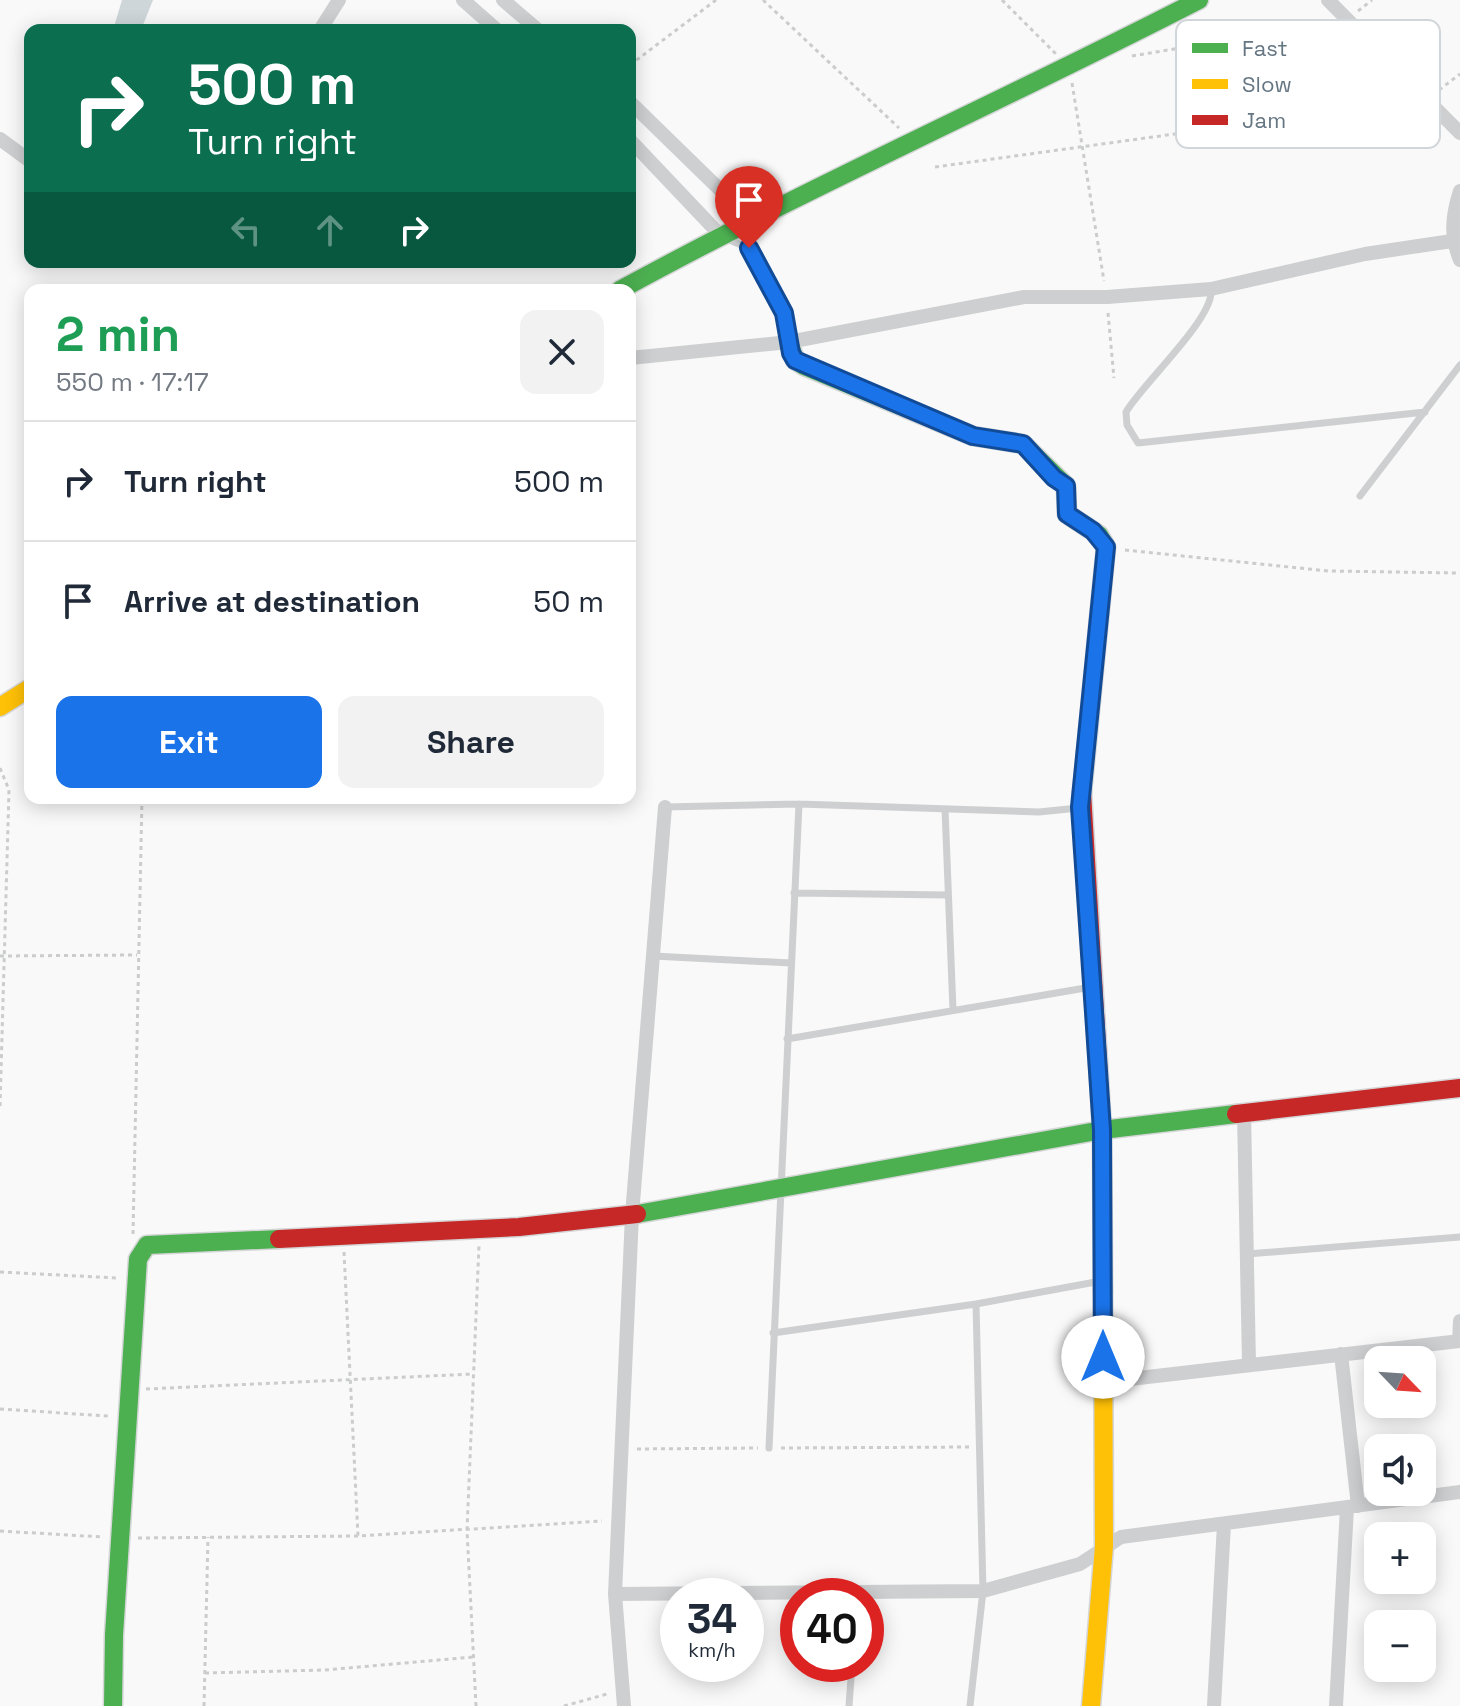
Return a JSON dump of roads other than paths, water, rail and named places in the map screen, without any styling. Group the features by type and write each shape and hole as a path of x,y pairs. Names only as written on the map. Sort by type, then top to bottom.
{"street":[{"path":"324,24 339,0"},
{"path":"463,0 490,24"},
{"path":"503,0 531,24"},
{"path":"632,284 750,219 1069,67 1199,0"},
{"path":"1328,0 1347,20"},
{"path":"636,108 750,219"},
{"path":"1440,113 1460,133"},
{"path":"0,139 24,157"},
{"path":"636,146 722,237"},
{"path":"1460,191 1453,214 1452,241 1460,260"},
{"path":"636,357 789,342 1024,297 1107,297 1211,289 1365,254 1452,241"},
{"path":"789,342 791,353 804,366 973,436 1023,444 1054,478 1066,486 1067,514 1093,531 1106,547 1080,807 1102,1130 1104,1546 1091,1706"},
{"path":"0,707 24,692"},
{"path":"624,1706 615,1594 618,1520 632,1215 665,807"},
{"path":"113,1706 120,1538 137,1279 143,1248 147,1245 479,1229 632,1215 1102,1130 1460,1088"},
{"path":"1244,1113 1249,1364"},
{"path":"1104,1382 1459,1341 1460,1321"},
{"path":"1336,1706 1352,1507 1341,1354"},
{"path":"884,1593 983,1591 1080,1564 1094,1558 1104,1546 1121,1537 1460,1492"},
{"path":"1214,1706 1224,1524"},
{"path":"615,1594 780,1594"}],"lane":[{"path":"722,237 749,248 784,313 789,342"},
{"path":"1211,289 1212,296 1198,321 1126,412 1127,425 1138,443 1425,412"},
{"path":"1360,496 1460,365"},
{"path":"665,807 799,804 1039,812 1080,807"},
{"path":"769,1448 799,804"},
{"path":"945,809 953,1010"},
{"path":"794,893 948,895"},
{"path":"653,956 791,963"},
{"path":"787,1039 1093,986"},
{"path":"1247,1254 1460,1237"},
{"path":"773,1333 976,1304 1103,1280"},
{"path":"970,1706 983,1591 976,1304"},
{"path":"849,1706 851,1682"}]}
